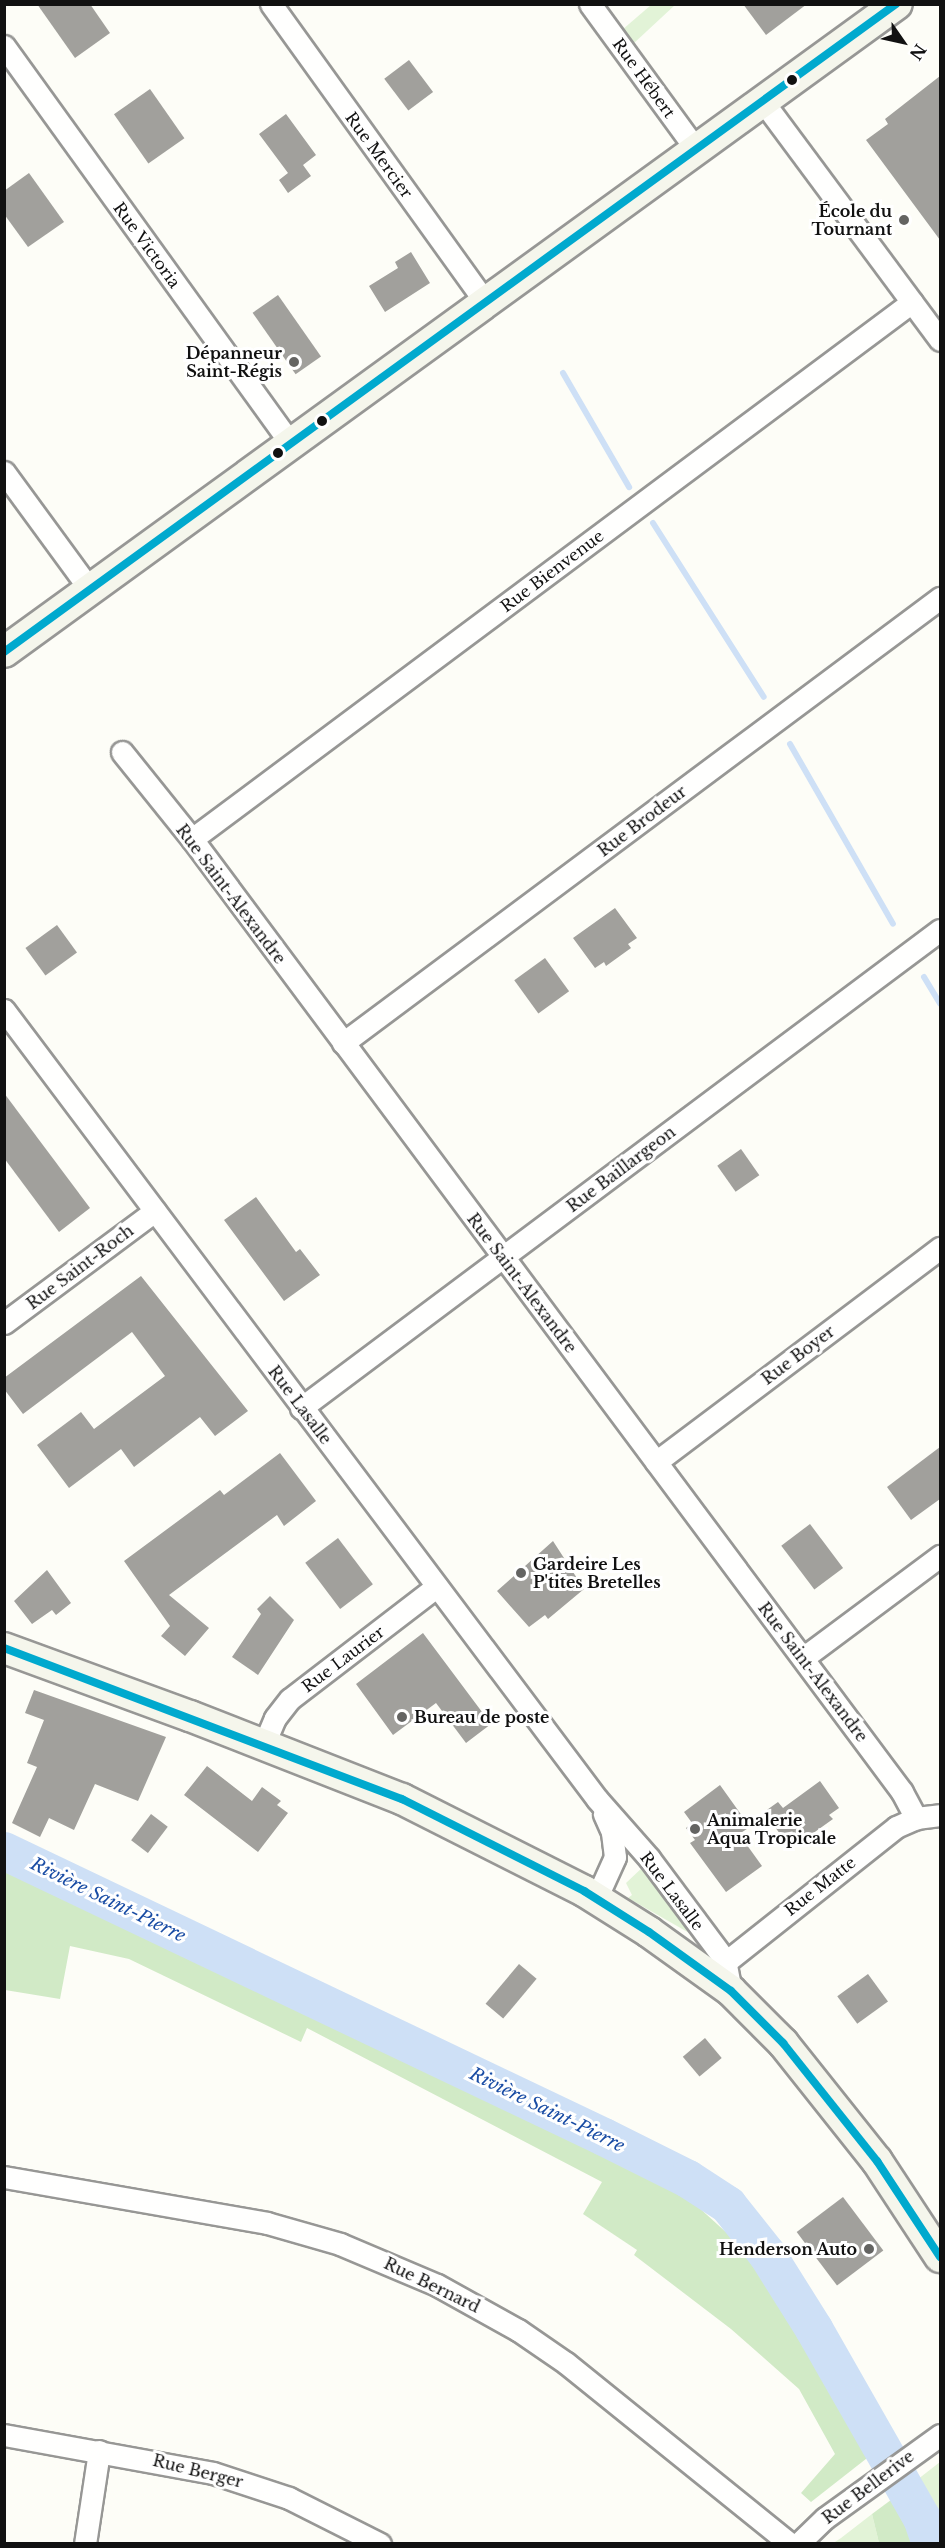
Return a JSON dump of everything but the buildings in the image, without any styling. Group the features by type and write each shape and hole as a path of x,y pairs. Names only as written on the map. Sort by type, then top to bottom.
{"main road":[{"path":"4,652 290,443 487,305 698,152 897,4"},
{"path":"4,1648 264,1744 416,1806 596,1899 722,1976 826,2093 896,2187 940,2257"}],"street":[{"name":"Rue Mercier","path":"271,4 487,305"},
{"name":"Rue Hébert","path":"590,4 698,152"},
{"name":"Rue Victoria","path":"4,46 290,443"},
{"path":"764,103 940,340"},
{"name":"Rue Bienvenue","path":"192,839 912,302"},
{"path":"4,472 89,588"},
{"name":"Rue Brodeur","path":"343,1043 940,598"},
{"name":"Rue Saint-Alexandre","path":"122,752 192,839 803,1658 902,1792 916,1818"},
{"name":"Rue Baillargeon","path":"301,1408 940,930"},
{"name":"Rue Lasalle","path":"4,1010 597,1799 649,1858 722,1976"},
{"name":"Rue Saint-Roch","path":"4,1323 154,1211"},
{"name":"Rue Boyer","path":"656,1462 940,1248"},
{"path":"803,1658 940,1556"},
{"name":"Rue Laurier","path":"264,1744 275,1718 290,1699 436,1586"},
{"name":"Rue Lasalle","path":"596,1899 615,1857 612,1832 597,1799"},
{"name":"Rue Matte","path":"722,1976 896,1827 916,1818 940,1815"},
{"name":"Rue Bernard","path":"4,2177 267,2223 340,2244 437,2285 518,2330 566,2363 790,2544"},
{"name":"Rue Berger","path":"4,2435 192,2468 264,2489 316,2510 380,2544"},
{"name":"Rue Bellerive","path":"798,2544 864,2489 940,2435"},
{"path":"85,2544 99,2451"}],"green space":[{"path":"651,5 675,5 633,44 622,30"},
{"path":"645,1865 691,1934 628,1898 632,1895 626,1883"},
{"path":"5,1867 684,2194 751,2255 871,2455 811,2502 801,2493 835,2454 799,2389 731,2329 634,2255 637,2250 583,2214 602,2182 307,2028 301,2042 129,1959 70,1946 60,1999 5,1990"},
{"path":"940,2462 940,2544 937,2528 913,2483"},
{"path":"899,2494 912,2516 919,2543 879,2543 872,2514"},
{"path":"872,2514 879,2543 832,2544 841,2538"}],"waterway":[{"path":"563,373 629,487"},
{"path":"653,523 764,697"},
{"path":"790,744 893,924"},
{"path":"924,977 940,1004"},
{"name":"Rivière Saint-Pierre","path":"4,1851 604,2137 688,2179 728,2205 767,2254 814,2329 922,2518 931,2544"}],"transit line":[{"path":"4,652 896,4"},
{"path":"4,1648 402,1799 584,1891 649,1932 731,1991 783,2043 877,2161 940,2257"}],"place":[{"name":"École du Tournant","path":"904,220"},
{"name":"Dépanneur Saint-Régis","path":"294,362"},
{"name":"Gardeire Les P'tites Bretelles","path":"521,1573"},
{"name":"Bureau de poste","path":"402,1717"},
{"name":"Animalerie Aqua Tropicale","path":"695,1829"},
{"name":"Henderson Auto","path":"869,2249"}]}
